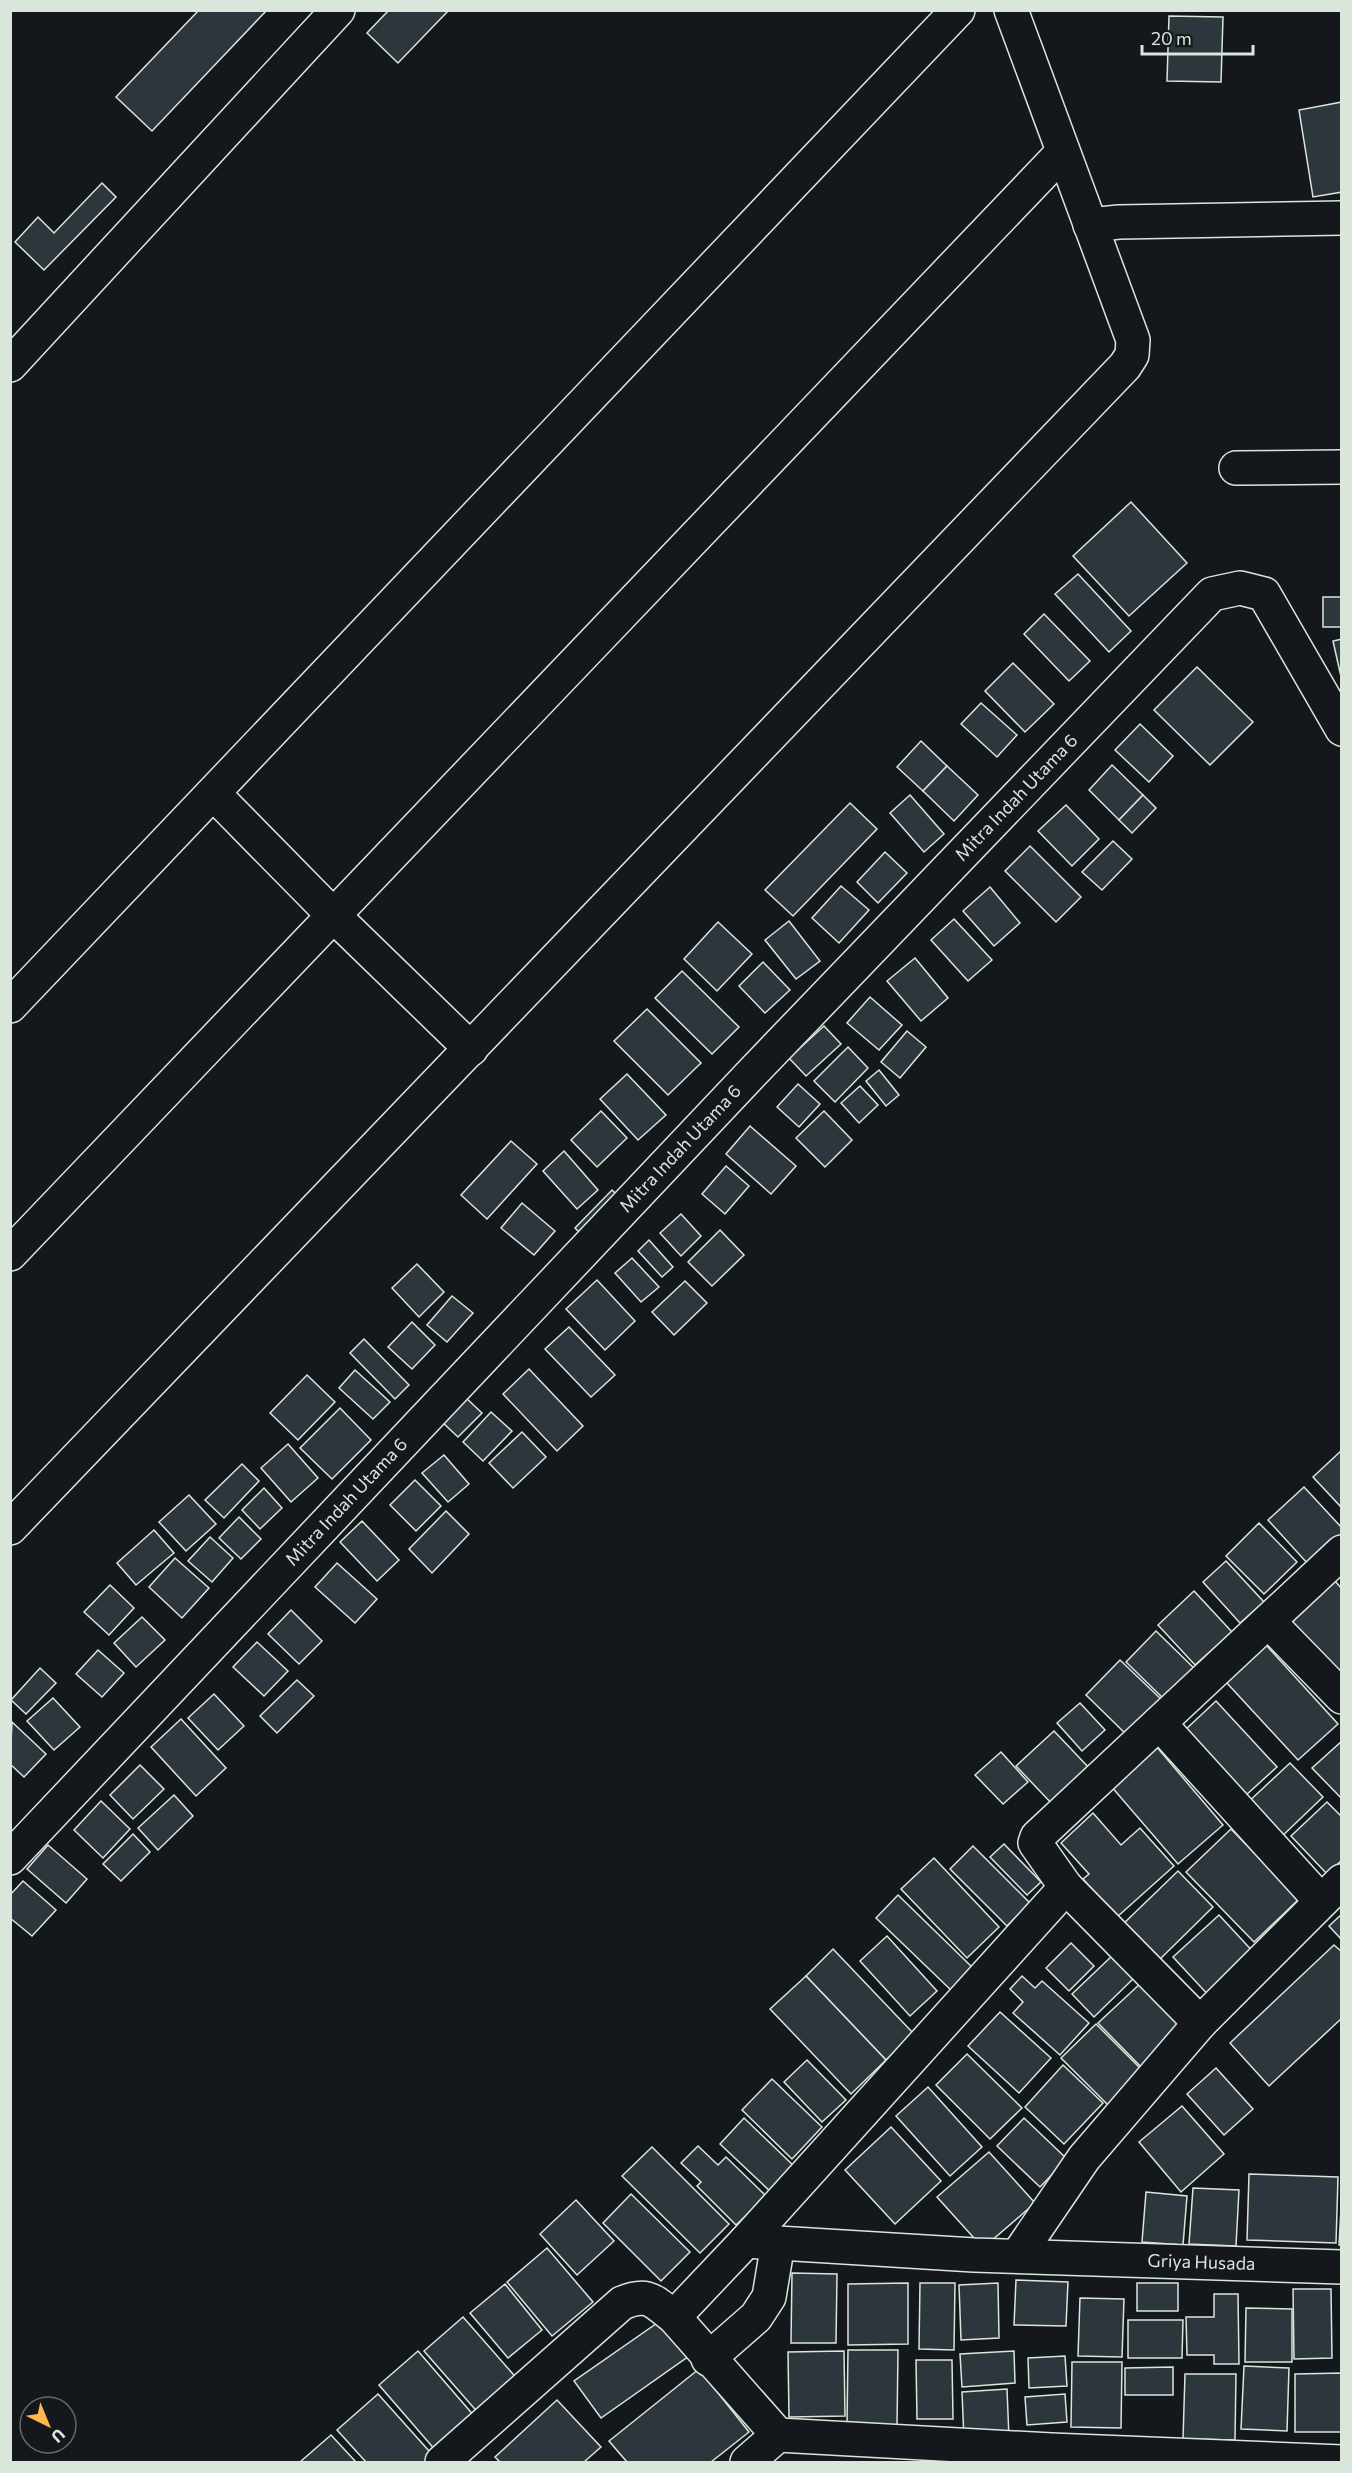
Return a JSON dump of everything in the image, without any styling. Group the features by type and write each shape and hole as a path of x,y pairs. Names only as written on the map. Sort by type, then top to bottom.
{"street":[{"path":"10,365 338,10"},
{"path":"10,1006 958,10"},
{"path":"10,1528 1125,366 1132,355 1133,340 1011,10"},
{"path":"10,1254 1062,153"},
{"path":"1090,225 1119,222 1341,218"},
{"path":"1236,468 1341,467"},
{"name":"Mitra Indah Utama 6","path":"10,1858 752,1073 1212,594 1240,588 1264,594 1341,729"},
{"path":"213,793 333,916 471,1049"},
{"path":"1200,2023 1066,1887 1035,1843 1037,1837 1269,1622 1341,1552"},
{"path":"1269,1622 1341,1697"},
{"path":"1018,2255 1084,2158 1200,2023 1331,1891 1159,1724"},
{"path":"674,2317 746,2241 1066,1887"},
{"name":"Griya Husada","path":"746,2241 1018,2255 1341,2267"},
{"path":"708,2359 756,2317 769,2297 778,2243"},
{"path":"442,2463 622,2303 636,2297 648,2297 674,2317 708,2359 778,2435 1051,2450 1341,2462"},
{"path":"747,2463 778,2435"}],"building":[{"path":"199,10 267,10 152,131 116,97"},
{"path":"389,10 449,10 398,63 367,33"},
{"path":"1169,16 1223,17 1221,82 1167,81"},
{"path":"1342,102 1342,192 1313,197 1299,110"},
{"path":"102,183 116,197 44,270 15,242 38,217 54,233"},
{"path":"1131,502 1187,563 1129,616 1073,556"},
{"path":"1078,574 1131,631 1109,652 1055,594"},
{"path":"1323,597 1342,597 1342,627 1323,627"},
{"path":"1044,614 1090,661 1069,681 1024,634"},
{"path":"1342,639 1342,681 1333,641"},
{"path":"1013,663 1054,704 1025,732 985,691"},
{"path":"1197,667 1253,722 1210,765 1154,710"},
{"path":"981,703 1017,735 997,757 961,724"},
{"path":"1140,724 1173,756 1149,782 1115,750"},
{"path":"921,741 947,766 923,791 897,767"},
{"path":"1112,765 1143,795 1119,820 1089,790"},
{"path":"947,766 978,795 954,821 923,791"},
{"path":"910,795 944,834 924,852 890,813"},
{"path":"1143,795 1156,808 1132,833 1119,820"},
{"path":"850,803 877,829 793,916 765,890"},
{"path":"1066,805 1099,839 1072,866 1038,831"},
{"path":"1113,841 1132,859 1102,890 1082,872"},
{"path":"1030,846 1081,897 1056,922 1005,871"},
{"path":"885,852 907,873 878,903 857,882"},
{"path":"841,886 869,910 839,943 812,918"},
{"path":"990,887 1020,923 994,946 963,911"},
{"path":"954,919 992,960 968,981 931,940"},
{"path":"789,921 820,961 796,979 765,940"},
{"path":"718,922 752,954 717,991 684,959"},
{"path":"915,958 948,998 921,1021 887,981"},
{"path":"763,962 790,990 765,1013 739,986"},
{"path":"682,971 739,1027 712,1054 655,998"},
{"path":"870,997 902,1025 879,1050 847,1023"},
{"path":"647,1009 701,1063 668,1095 614,1041"},
{"path":"824,1026 841,1044 806,1076 789,1058"},
{"path":"907,1031 926,1047 900,1078 881,1062"},
{"path":"848,1047 868,1068 835,1102 814,1081"},
{"path":"879,1070 899,1095 886,1106 866,1081"},
{"path":"627,1074 666,1115 638,1140 600,1099"},
{"path":"798,1084 820,1104 799,1127 777,1107"},
{"path":"860,1086 878,1105 859,1123 841,1103"},
{"path":"601,1111 627,1138 597,1167 571,1140"},
{"path":"824,1111 852,1140 825,1167 796,1138"},
{"path":"750,1126 796,1166 771,1194 726,1154"},
{"path":"511,1141 537,1164 487,1219 461,1195"},
{"path":"564,1151 598,1190 577,1209 543,1171"},
{"path":"726,1166 749,1186 725,1214 702,1194"},
{"path":"612,1190 623,1201 586,1239 575,1228"},
{"path":"522,1203 555,1231 534,1255 501,1228"},
{"path":"681,1214 701,1236 681,1256 660,1233"},
{"path":"720,1230 744,1255 712,1286 688,1262"},
{"path":"649,1240 673,1267 662,1277 638,1251"},
{"path":"632,1258 659,1287 641,1302 615,1273"},
{"path":"417,1264 444,1292 419,1317 392,1288"},
{"path":"597,1280 635,1321 605,1350 566,1309"},
{"path":"685,1281 707,1303 674,1335 652,1312"},
{"path":"452,1296 473,1313 447,1342 427,1325"},
{"path":"412,1322 435,1345 412,1369 388,1347"},
{"path":"569,1327 615,1375 591,1397 545,1349"},
{"path":"364,1339 409,1385 395,1399 350,1353"},
{"path":"529,1369 583,1426 557,1451 503,1394"},
{"path":"355,1370 390,1402 373,1419 339,1388"},
{"path":"307,1375 335,1402 298,1440 270,1413"},
{"path":"465,1397 482,1413 458,1437 441,1421"},
{"path":"340,1408 371,1440 332,1479 300,1448"},
{"path":"491,1412 512,1431 483,1461 463,1442"},
{"path":"522,1432 546,1457 513,1488 489,1463"},
{"path":"288,1444 318,1478 291,1502 261,1468"},
{"path":"1342,1450 1342,1508 1313,1477"},
{"path":"444,1455 469,1484 448,1502 422,1473"},
{"path":"242,1464 259,1481 224,1518 205,1500"},
{"path":"415,1480 441,1506 416,1531 390,1505"},
{"path":"1304,1487 1342,1528 1342,1534 1308,1564 1268,1520"},
{"path":"264,1488 282,1508 260,1529 242,1510"},
{"path":"189,1495 216,1524 186,1551 159,1522"},
{"path":"446,1511 469,1534 432,1573 409,1549"},
{"path":"239,1517 261,1539 241,1559 219,1538"},
{"path":"362,1521 399,1560 377,1581 340,1542"},
{"path":"1259,1523 1297,1562 1264,1594 1226,1556"},
{"path":"154,1530 174,1553 136,1585 117,1563"},
{"path":"210,1537 233,1558 212,1582 188,1561"},
{"path":"175,1558 209,1588 182,1618 149,1587"},
{"path":"1226,1561 1264,1602 1240,1623 1203,1582"},
{"path":"337,1563 377,1599 355,1623 315,1587"},
{"path":"1335,1581 1342,1589 1342,1677 1290,1623"},
{"path":"110,1585 134,1608 109,1635 84,1612"},
{"path":"1194,1591 1232,1632 1195,1665 1158,1625"},
{"path":"291,1610 322,1641 299,1664 268,1634"},
{"path":"142,1617 165,1640 136,1667 114,1643"},
{"path":"1156,1631 1197,1671 1167,1702 1126,1662"},
{"path":"257,1642 288,1671 264,1696 233,1667"},
{"path":"1266,1645 1338,1724 1298,1760 1226,1682"},
{"path":"98,1650 124,1673 102,1697 76,1674"},
{"path":"1120,1660 1163,1701 1129,1737 1086,1695"},
{"path":"40,1668 56,1683 26,1714 11,1700"},
{"path":"297,1680 314,1696 277,1733 260,1716"},
{"path":"214,1694 244,1726 218,1750 188,1718"},
{"path":"53,1698 80,1727 54,1750 27,1721"},
{"path":"1216,1701 1277,1767 1245,1796 1184,1731"},
{"path":"1080,1703 1105,1730 1082,1751 1057,1723"},
{"path":"181,1719 226,1768 196,1796 151,1747"},
{"path":"12,1722 46,1754 24,1777 10,1764"},
{"path":"1054,1731 1092,1771 1055,1807 1016,1766"},
{"path":"1150,1739 1223,1825 1178,1864 1104,1778"},
{"path":"1342,1741 1342,1799 1312,1768"},
{"path":"1001,1752 1028,1782 1003,1804 975,1775"},
{"path":"1290,1763 1323,1797 1277,1841 1244,1806"},
{"path":"140,1765 164,1789 133,1819 110,1795"},
{"path":"174,1795 193,1816 158,1850 138,1828"},
{"path":"101,1801 130,1829 103,1858 74,1830"},
{"path":"1327,1802 1342,1817 1342,1860 1327,1874 1291,1836"},
{"path":"1093,1813 1121,1845 1140,1828 1174,1866 1117,1917 1083,1879 1089,1874 1061,1843"},
{"path":"1231,1829 1299,1899 1254,1942 1186,1872"},
{"path":"133,1834 150,1852 121,1881 103,1864"},
{"path":"1004,1844 1041,1882 1027,1895 990,1857"},
{"path":"48,1845 87,1879 66,1903 27,1869"},
{"path":"973,1846 1030,1903 1007,1926 950,1869"},
{"path":"934,1858 999,1927 967,1958 901,1889"},
{"path":"1178,1871 1213,1907 1155,1964 1120,1927"},
{"path":"23,1881 56,1910 32,1936 10,1918 10,1895"},
{"path":"898,1895 975,1970 953,1992 876,1918"},
{"path":"1342,1914 1342,1940 1329,1926"},
{"path":"1219,1915 1257,1956 1212,1999 1173,1957"},
{"path":"887,1936 937,1991 910,2016 860,1961"},
{"path":"1071,1943 1094,1966 1069,1991 1046,1968"},
{"path":"1334,1945 1342,1952 1342,2018 1269,2086 1230,2043"},
{"path":"833,1949 914,2034 886,2060 806,1976"},
{"path":"1114,1954 1135,1977 1094,2017 1072,1994"},
{"path":"806,1976 886,2060 851,2094 770,2009"},
{"path":"1022,1976 1035,1988 1042,1981 1089,2023 1060,2055 1013,2013 1023,2002 1010,1989"},
{"path":"1142,1982 1189,2032 1146,2072 1098,2023"},
{"path":"1000,2012 1051,2058 1019,2093 968,2046"},
{"path":"1096,2024 1142,2070 1108,2105 1061,2058"},
{"path":"967,2054 1022,2108 990,2139 936,2085"},
{"path":"807,2060 846,2100 822,2122 784,2082"},
{"path":"1063,2065 1103,2103 1064,2144 1025,2107"},
{"path":"1216,2068 1253,2109 1224,2135 1187,2094"},
{"path":"772,2079 822,2127 792,2159 742,2110"},
{"path":"928,2087 982,2147 950,2176 896,2116"},
{"path":"1182,2106 1224,2154 1181,2192 1139,2142"},
{"path":"744,2118 797,2169 773,2194 720,2144"},
{"path":"1024,2118 1067,2159 1040,2187 997,2146"},
{"path":"891,2127 941,2181 895,2224 845,2170"},
{"path":"698,2146 718,2165 726,2157 766,2196 736,2225 697,2186 701,2182 681,2163"},
{"path":"652,2147 729,2224 700,2253 622,2176"},
{"path":"989,2152 1035,2203 983,2248 937,2197"},
{"path":"1249,2174 1338,2177 1336,2243 1247,2240"},
{"path":"1193,2188 1239,2190 1236,2246 1189,2244"},
{"path":"1342,2190 1342,2245 1339,2245"},
{"path":"1146,2192 1187,2196 1183,2245 1142,2242"},
{"path":"631,2194 690,2252 661,2281 603,2223"},
{"path":"576,2200 614,2241 577,2275 540,2234"},
{"path":"547,2248 593,2302 552,2336 507,2282"},
{"path":"792,2273 837,2274 836,2343 791,2343"},
{"path":"1016,2280 1068,2282 1066,2326 1014,2325"},
{"path":"908,2283 908,2344 848,2345 848,2284"},
{"path":"920,2283 955,2283 954,2350 919,2349"},
{"path":"998,2283 999,2338 961,2340 959,2285"},
{"path":"1137,2283 1178,2283 1178,2311 1137,2311"},
{"path":"505,2284 542,2330 508,2358 470,2313"},
{"path":"1293,2289 1331,2289 1332,2358 1294,2359"},
{"path":"1214,2294 1238,2294 1239,2364 1214,2364 1214,2355 1187,2355 1186,2317 1214,2317"},
{"path":"1080,2298 1124,2299 1122,2357 1078,2356"},
{"path":"1246,2308 1292,2309 1292,2362 1245,2362"},
{"path":"463,2317 519,2381 480,2415 424,2351"},
{"path":"663,2319 689,2356 601,2418 574,2381"},
{"path":"1128,2320 1183,2320 1182,2358 1128,2358"},
{"path":"848,2350 898,2350 897,2426 847,2425"},
{"path":"418,2351 482,2425 443,2459 379,2385"},
{"path":"844,2351 845,2416 789,2417 788,2352"},
{"path":"1014,2351 1015,2383 962,2387 960,2354"},
{"path":"1065,2356 1067,2386 1029,2388 1028,2358"},
{"path":"916,2360 952,2360 953,2419 917,2419"},
{"path":"1072,2362 1122,2362 1121,2428 1071,2427"},
{"path":"1244,2366 1289,2368 1287,2431 1241,2429"},
{"path":"1173,2367 1173,2395 1125,2395 1125,2368"},
{"path":"699,2369 749,2432 711,2462 627,2462 609,2441"},
{"path":"1342,2373 1342,2432 1295,2432 1295,2374"},
{"path":"1185,2374 1236,2374 1235,2440 1183,2439"},
{"path":"1007,2389 1009,2438 964,2440 962,2392"},
{"path":"378,2394 437,2462 366,2462 337,2430"},
{"path":"1065,2394 1067,2422 1027,2425 1025,2397"},
{"path":"557,2400 601,2447 584,2462 500,2462 495,2457"},
{"path":"331,2435 356,2462 300,2462"}]}
